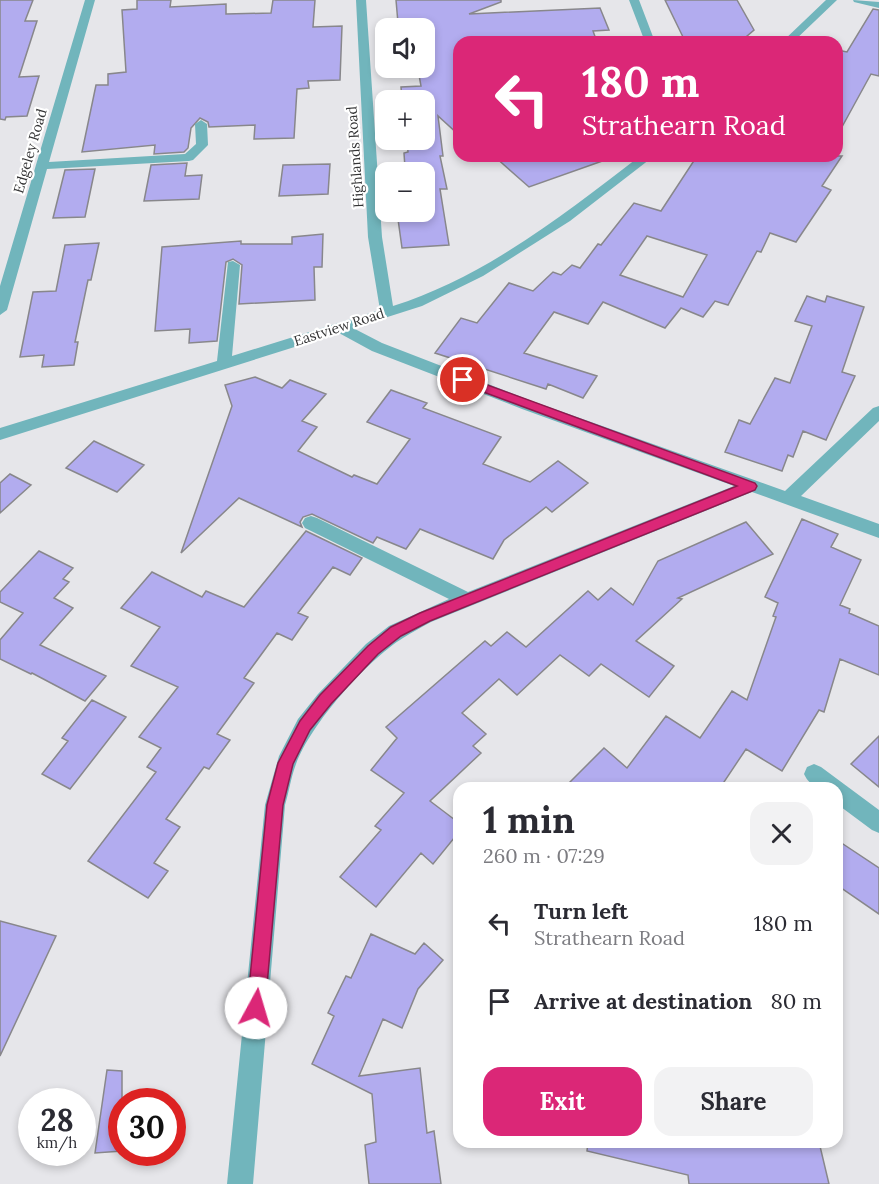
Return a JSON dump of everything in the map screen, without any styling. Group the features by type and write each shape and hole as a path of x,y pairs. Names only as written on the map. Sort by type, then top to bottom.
{"street":[{"name":"Edgeley Road","path":"0,310 90,0"},
{"name":"Highlands Road","path":"361,0 375,237 387,312"},
{"path":"634,0 648,36"},
{"path":"793,36 832,0"},
{"path":"858,0 879,5"},
{"path":"42,166 189,157 202,145 201,124"},
{"name":"Eastview Road","path":"0,434 417,303 481,273 568,216 640,162"},
{"path":"224,363 233,265"},
{"path":"340,327 377,347 879,531"},
{"path":"788,498 879,412"},
{"path":"240,1184 275,805 286,763 305,725 325,700 373,650 396,632 467,600 751,486"},
{"path":"311,523 467,600"},
{"path":"814,774 824,782"},
{"path":"843,796 879,823"}],"building":[{"path":"0,0 33,0 25,21 37,21 19,77 39,76 27,116 6,117 5,120 0,119"},
{"path":"137,0 171,0 170,7 226,4 226,14 271,13 273,0 315,0 313,27 342,26 340,80 308,81 309,88 297,89 294,138 254,139 255,125 209,127 208,122 200,118 191,128 188,148 184,152 154,154 155,145 82,152 96,85 108,85 108,74 126,72 122,10 137,9"},
{"path":"396,0 501,0 501,2 469,14 600,8 609,30 593,31 595,36 453,36 453,130 438,116 443,156 440,156 447,189 440,189 449,245 402,248 398,222 435,222 435,162 405,162 404,153 408,150 435,150 435,90 401,90 401,87 421,86 420,78 435,78 435,18 398,18"},
{"path":"665,0 737,0 754,30 747,36 683,36"},
{"path":"873,9 879,10 879,76 871,74 843,125 843,51 847,52"},
{"path":"501,162 600,162 529,187"},
{"path":"693,162 838,162 822,186 831,190 796,242 770,233 761,252 757,251 728,305 715,301 703,317 681,308 665,328 603,302 588,324 554,312 524,353 597,376 583,398 548,384 546,389 435,353 461,318 477,323 509,283 533,291 553,272 561,275 572,265 580,268 634,203 661,211","holes":["647,236 707,255 683,297 620,275"]},
{"path":"187,163 185,176 202,175 199,199 144,201 151,165"},
{"path":"330,164 328,194 279,196 283,165"},
{"path":"95,169 85,217 53,218 65,170"},
{"path":"323,234 322,267 314,267 315,300 239,304 242,265 233,259 226,262 217,341 189,343 190,329 155,331 162,247 241,241 241,244 292,244 292,237"},
{"path":"99,243 91,280 88,280 75,342 78,342 74,365 42,367 44,355 20,357 33,292 56,291 65,245"},
{"path":"807,296 825,302 827,296 864,307 842,372 855,376 826,440 803,431 793,457 788,455 782,471 725,452 739,420 750,424 775,378 790,383 812,326 795,321"},
{"path":"255,377 282,388 290,380 326,394 302,421 317,427 298,451 352,477 354,475 377,484 410,439 367,422 391,390 427,403 423,408 501,437 483,464 530,482 558,461 588,483 552,512 546,507 504,540 493,559 420,529 406,549 377,537 373,543 312,514 303,517 300,522 302,527 239,498 181,553 232,406 225,385"},
{"path":"94,441 144,465 117,492 66,468"},
{"path":"10,474 31,485 0,513 0,483"},
{"path":"802,519 838,534 831,547 861,560 840,605 850,609 849,613 879,626 879,675 840,659 824,712 819,710 782,771 746,749 724,782 570,782 604,748 627,768 666,716 700,738 732,691 747,700 776,617 773,616 778,603 765,597"},
{"path":"746,522 773,554 678,598 682,599 636,641 674,666 649,697 601,664 589,676 560,655 517,695 499,679 462,713 486,734 473,746 481,753 430,801 453,818 453,839 433,864 421,853 376,907 340,877 381,830 375,826 404,793 371,770 397,738 386,727 485,641 491,646 507,632 526,647 588,591 598,600 611,588 633,605 658,561"},
{"path":"306,531 362,558 350,575 333,567 298,613 308,617 292,640 277,633 244,678 254,683 217,734 230,740 209,769 204,767 166,819 180,827 154,863 168,871 148,898 88,861 156,772 147,767 161,748 139,737 178,687 131,666 160,627 121,608 152,572 202,597 206,591 244,607"},
{"path":"39,551 73,568 63,579 69,582 54,598 73,608 40,645 106,676 85,701 0,659 0,640 23,613 0,602 0,592"},
{"path":"92,700 126,717 70,789 42,774 68,741 62,738"},
{"path":"879,736 879,787 851,764"},
{"path":"843,844 879,868 879,914 843,889"},
{"path":"0,921 56,936 0,1056"},
{"path":"371,934 415,954 424,943 443,960 418,989 402,1028 383,1019 359,1076 420,1068 427,1133 434,1131 441,1184 369,1184 365,1145 376,1142 372,1094 312,1064 334,1016 328,1013 346,976 351,978"},
{"path":"107,1070 122,1071 122,1088 108,1088 108,1152 96,1153"},
{"path":"587,1148 820,1148 829,1184 689,1184 688,1175 587,1151"}],"route":[{"path":"256,1008 275,805 286,763 305,725 325,700 373,650 396,632 425,617 751,486 463,380"}]}
